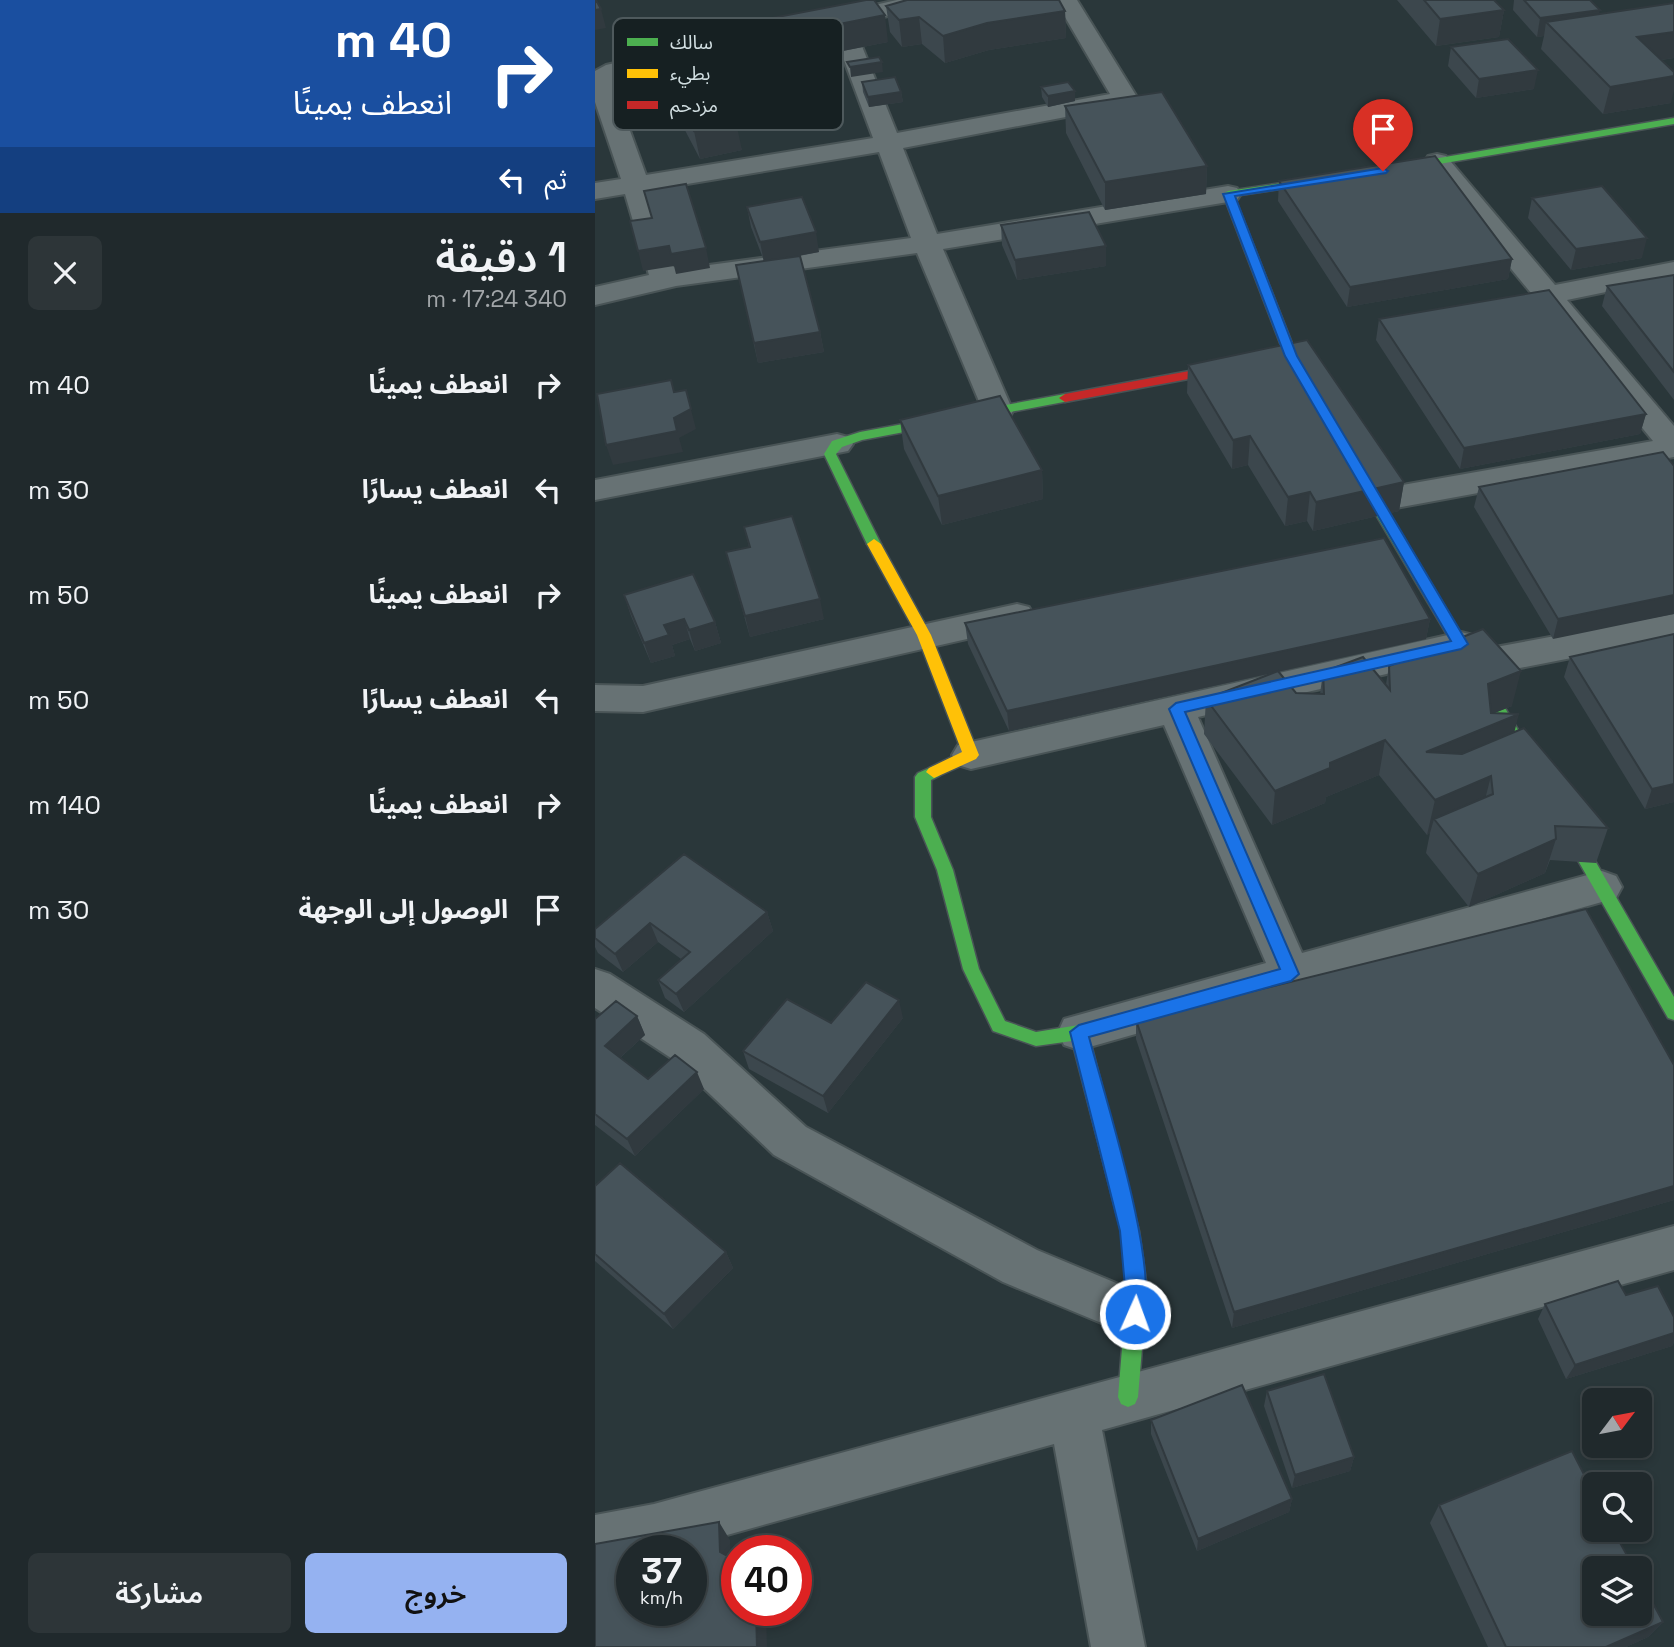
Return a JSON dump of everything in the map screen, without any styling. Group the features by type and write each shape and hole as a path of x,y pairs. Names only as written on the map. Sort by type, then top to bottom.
{"street":[{"path":"843,18 927,0"},
{"path":"1066,0 1123,100 1147,133"},
{"path":"843,27 927,244 998,411"},
{"path":"613,71 599,78 613,118"},
{"path":"595,191 887,143 1123,100"},
{"path":"1369,173 1674,121"},
{"path":"617,130 636,184 660,271 676,278"},
{"path":"1374,500 1674,447 1437,162"},
{"path":"1179,177 1195,200"},
{"path":"595,296 676,278 1083,221 1228,194 1343,177"},
{"path":"1228,194 1285,357 1319,404"},
{"path":"1547,295 1674,271"},
{"path":"595,490 837,444 860,436 1251,363"},
{"path":"837,444 830,454 871,538 924,635 971,755"},
{"path":"1346,452 1374,500 1383,540 1467,654 1535,770"},
{"path":"595,698 643,699 1045,610"},
{"path":"1602,887 1079,1032 1036,1039 999,1026 971,970 945,870 923,817 923,777 971,755 1176,709 1467,654 1674,626"},
{"path":"1176,709 1291,974"},
{"path":"1555,805 1674,1013"},
{"path":"595,986 689,1047 790,1142 1020,1266 1135,1314"},
{"path":"1079,1032 1130,1231 1137,1288 1128,1397"},
{"path":"595,1541 654,1530 1674,1248"},
{"path":"1074,1415 1118,1647"}],"building":[{"path":"596,0 601,9 595,10"},
{"path":"866,0 874,0 885,15 843,23 843,18 772,18"},
{"path":"907,0 1059,0 1065,11 987,23 943,36 919,17 899,20 886,6"},
{"path":"1424,0 1494,0 1504,10 1440,19"},
{"path":"1524,0 1590,0 1600,10 1540,18"},
{"path":"1674,3 1674,32 1637,37 1674,72 1674,76 1610,87 1546,22"},
{"path":"1508,39 1538,70 1479,79 1451,47"},
{"path":"879,57 882,62 850,67 847,62"},
{"path":"895,77 901,92 868,97 862,82"},
{"path":"1068,82 1075,91 1048,96 1041,87"},
{"path":"1162,92 1207,166 1105,182 1065,106"},
{"path":"1435,156 1512,259 1350,287 1279,181"},
{"path":"686,184 706,248 671,254 669,246 638,251 630,221 652,218 644,191"},
{"path":"1602,186 1647,238 1576,249 1532,198"},
{"path":"802,197 816,232 760,242 747,207"},
{"path":"1089,212 1106,246 1015,260 1001,225"},
{"path":"800,256 820,332 754,343 736,265"},
{"path":"1674,275 1674,372 1607,286"},
{"path":"1549,290 1646,414 1464,448 1379,319"},
{"path":"1307,340 1404,482 1316,502 1310,492 1288,497 1250,436 1233,440 1188,365"},
{"path":"671,380 674,392 686,390 691,409 674,418 677,431 606,445 597,394"},
{"path":"1000,396 1042,470 938,496 900,420"},
{"path":"1663,452 1674,466 1674,595 1558,619 1479,487"},
{"path":"792,516 820,599 745,616 726,552 750,547 744,527"},
{"path":"1384,538 1430,619 1007,711 965,623"},
{"path":"693,574 715,622 689,630 684,619 664,625 669,635 644,643 624,595"},
{"path":"1483,629 1521,671 1488,684 1491,713 1519,714 1426,752 1462,754 1524,728 1608,828 1555,826 1556,839 1478,874 1434,819 1493,794 1491,776 1435,800 1385,740 1330,763 1330,768 1275,791 1206,699 1278,671 1296,693 1324,694 1323,672 1363,657 1390,690 1389,666"},
{"path":"1674,634 1674,784 1652,789 1570,657"},
{"path":"684,854 767,912 676,994 658,980 690,952 650,923 615,954 595,938 595,929"},
{"path":"1586,909 1674,1065 1674,1186 1234,1312 1136,1020"},
{"path":"866,982 899,1000 823,1096 743,1051 787,999 831,1023"},
{"path":"616,1001 637,1016 605,1046 648,1079 675,1055 697,1072 627,1139 595,1114 595,1019"},
{"path":"620,1163 726,1252 664,1314 595,1254 595,1186"},
{"path":"1618,1281 1626,1295 1658,1286 1674,1317 1674,1333 1575,1365 1545,1304"},
{"path":"1324,1374 1354,1457 1295,1475 1267,1391"},
{"path":"1242,1385 1292,1499 1198,1539 1151,1420"},
{"path":"1572,1451 1583,1472 1582,1542 1620,1542 1627,1556 1582,1556 1582,1626 1652,1626 1652,1601 1663,1622 1606,1647 1506,1647 1439,1505"},
{"path":"719,1522 721,1626 756,1626 757,1647 595,1647 595,1544 616,1540 616,1626 707,1626 707,1535 646,1535"}],"traffic: fast":[{"path":"1386,170 1674,121"},
{"path":"1312,391 1291,356 1228,194 1330,179"},
{"path":"874,544 830,454 837,444 860,436 1065,398"},
{"path":"1357,471 1528,759"},
{"path":"934,772 923,777 923,817 945,870 971,969 999,1026 1036,1039 1079,1032 1130,1231 1137,1288 1128,1397"},
{"path":"1562,818 1674,1013"}],"traffic: slow":[{"path":"874,544 924,635 971,755 934,772"}],"traffic: jam":[{"path":"1065,398 1238,366"}],"route":[{"path":"1135,1314 1137,1288 1130,1231 1079,1032 1291,974 1176,709 1461,644 1291,356 1228,194 1383,171"}]}
